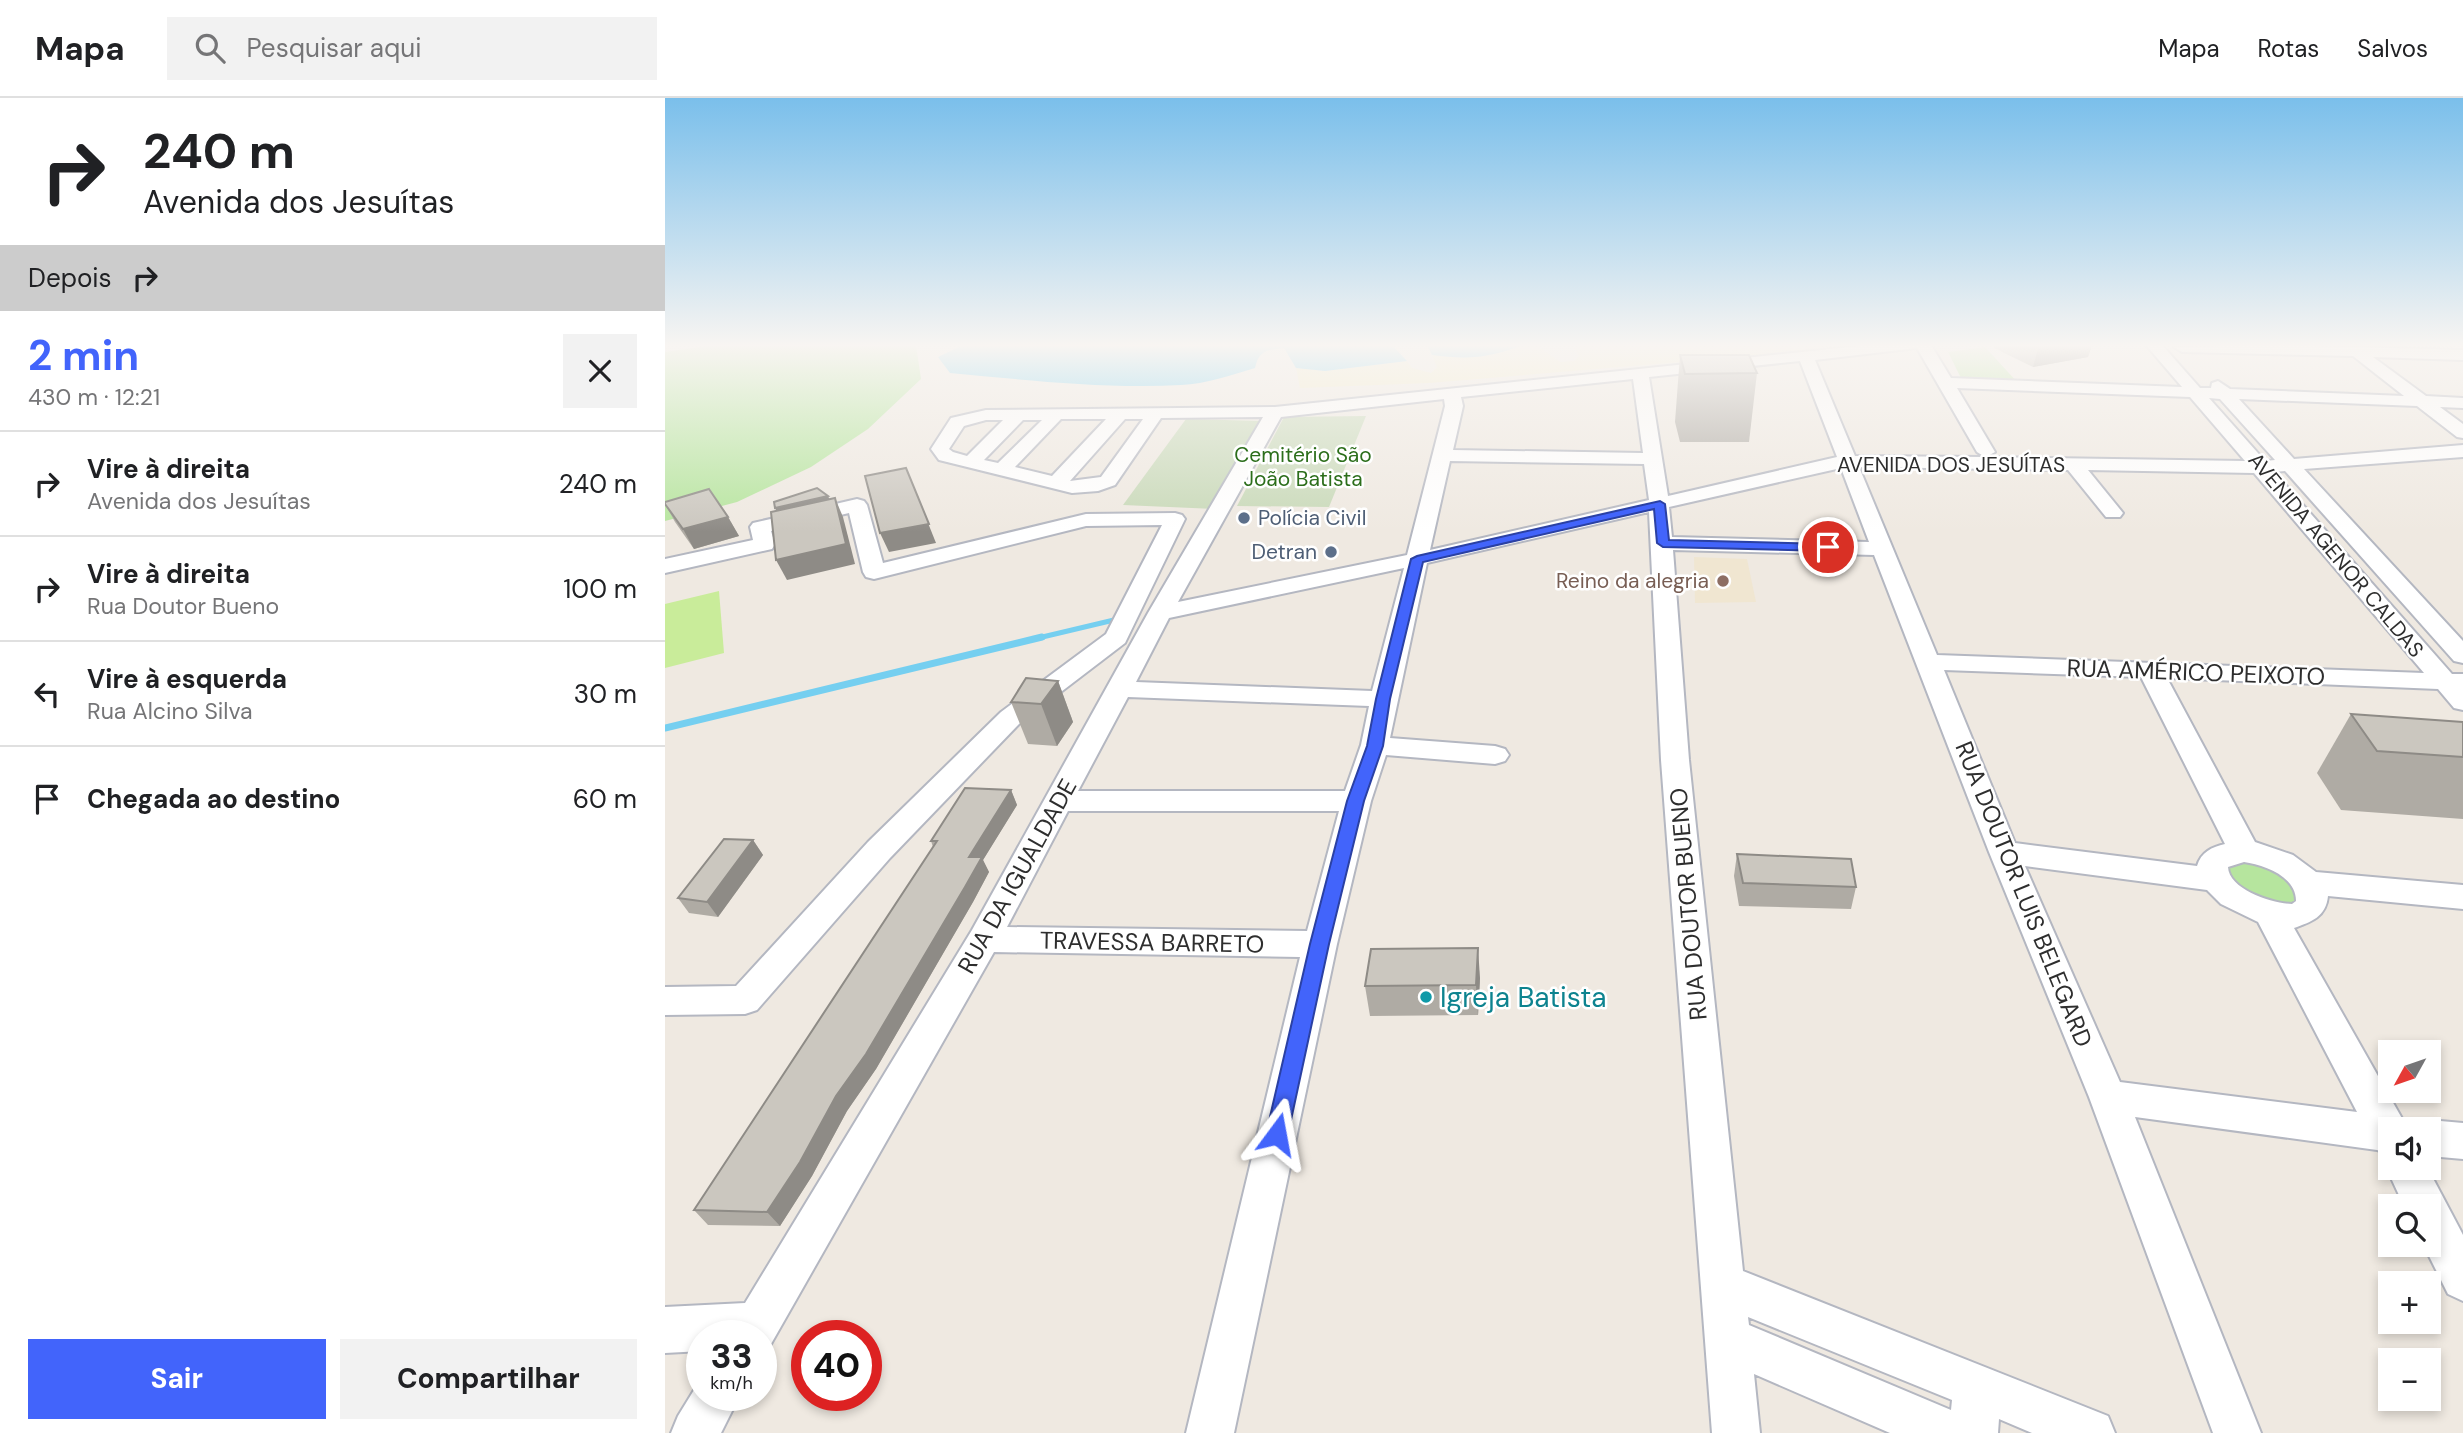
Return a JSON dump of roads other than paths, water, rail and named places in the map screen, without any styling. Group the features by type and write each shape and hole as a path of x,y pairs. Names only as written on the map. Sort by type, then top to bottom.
{"street":[{"path":"1156,414 1108,481 1083,488 941,453 940,449 957,422 972,416 1275,412 1324,407"},
{"path":"1210,1433 1320,944 1356,801 1375,746 1383,699 1454,407"},
{"name":"RUA DOUTOR BUENO","path":"1645,407 1663,543 1675,760 1736,1433"},
{"name":"RUA DOUTOR LUIS BELEGARD","path":"1825,407 2004,852 2108,1097 2237,1433"},
{"path":"1961,407 1986,452"},
{"name":"AVENIDA AGENOR CALDAS","path":"2221,407 2261,467 2345,565 2453,681 2463,702"},
{"name":"AVENIDA AGENOR CALDAS","path":"2237,407 2463,656"},
{"path":"2430,407 2463,433"},
{"name":"RUA DA IGUALDADE","path":"760,1320 984,939 1163,608 1275,412"},
{"path":"1057,483 1120,414"},
{"path":"972,461 1018,415"},
{"path":"1003,469 1056,415"},
{"name":"AVENIDA DOS JESUÍTAS","path":"1843,455 2073,464 2261,467 2285,458 2463,442"},
{"name":"AVENIDA DOS JESUÍTAS","path":"2285,458 2463,451"},
{"name":"AVENIDA DOS JESUÍTAS","path":"1163,608 1658,499 1843,455 1986,452 2261,467"},
{"path":"1442,454 1652,459"},
{"path":"2073,464 2113,513"},
{"path":"2164,477 2261,467"},
{"path":"665,566 764,544 760,527 857,505 874,572 1086,520 1175,519 1116,638 1010,718 879,850 745,1000 665,1001"},
{"path":"1663,543 1883,549"},
{"path":"2345,565 2384,568"},
{"name":"RUA AMÉRICO PEIXOTO","path":"1929,662 2453,681"},
{"path":"2150,671 2244,851"},
{"path":"1119,690 1383,699"},
{"path":"1375,746 1495,755"},
{"path":"1058,800 1356,801"},
{"path":"2308,883 2313,903 2308,910 2298,915 2270,915 2247,907 2227,894 2215,880 2212,868 2217,858 2228,852 2244,851 2280,861 2308,883 2463,897"},
{"path":"2004,852 2215,880"},
{"path":"2270,915 2380,1117"},
{"name":"TRAVESSA BARRETO","path":"984,939 1320,944"},
{"path":"2108,1097 2378,1140"},
{"path":"2441,1139 2463,1141"},
{"path":"2441,1236 2463,1279"},
{"path":"1723,1285 2091,1433"},
{"path":"665,1330 686,1330"},
{"path":"1729,1340 1947,1433"},
{"path":"1974,1433 1976,1387"},
{"path":"695,1433 707,1411"}],"waterway":[{"path":"1034,639 1114,620"},
{"path":"665,728 1042,637"}],"place":[{"name":"Polícia Civil","path":"1244,518"},
{"name":"Detran","path":"1331,552"},
{"name":"Reino da alegria","path":"1723,581"},
{"name":"Igreja Batista","path":"1426,997"}],"park label":[{"name":"Cemitério São João Batista","path":"1303,467"}]}
